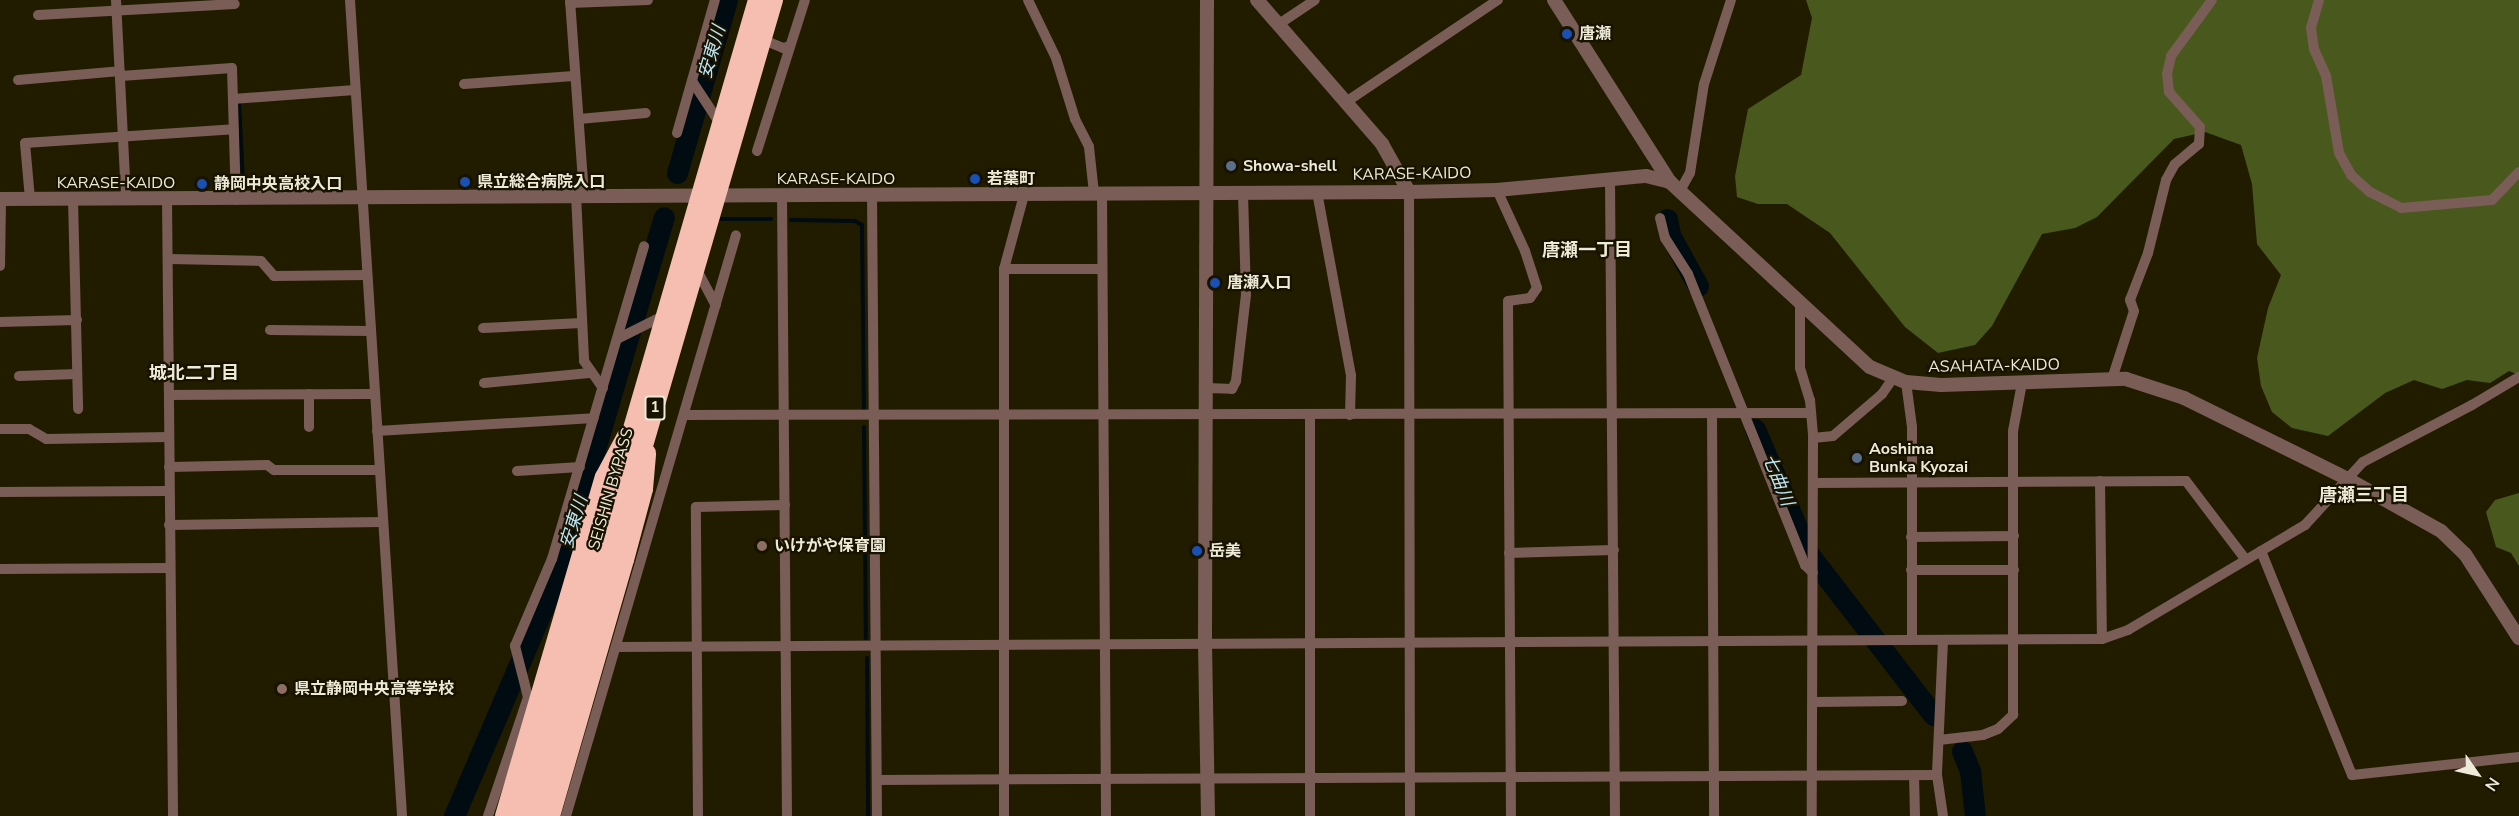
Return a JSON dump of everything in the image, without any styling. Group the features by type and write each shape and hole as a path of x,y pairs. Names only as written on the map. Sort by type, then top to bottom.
{"highway":[{"name":"SEISHIN BYPASS","path":"519,816 757,0"},
{"name":"SEISHIN BYPASS","path":"536,816 774,0"},
{"name":"1","path":"504,816 604,477 628,432"},
{"name":"1","path":"561,815 644,489 648,442"}],"street":[{"path":"116,0 125,136 126,200"},
{"path":"350,0 402,816"},
{"path":"603,388 590,373 584,361 581,323 579,119 570,2 648,0"},
{"path":"677,133 693,84 715,0"},
{"path":"757,151 805,0"},
{"path":"1028,0 1056,58 1075,119 1089,147 1098,193 1102,269 1106,816"},
{"path":"1207,0 1205,644 1208,816"},
{"path":"1257,0 1382,144 1409,192 1410,816"},
{"path":"1279,24 1315,0"},
{"path":"1346,102 1497,0"},
{"name":"ASAHATA-KAIDO","path":"1554,0 1676,186 1870,367 1900,380 2022,383 2112,379 2146,383 2184,398 2346,478 2441,531 2465,554 2519,638"},
{"path":"1676,186 1689,173 1704,84 1731,0"},
{"path":"2112,379 2134,311 2130,300 2148,253 2166,180 2175,164 2199,144 2200,127 2169,92 2167,74 2171,56 2212,0"},
{"path":"2319,0 2313,39 2326,76 2339,153 2351,175 2370,192 2400,208 2492,200 2519,171"},
{"path":"38,15 116,14 235,4"},
{"path":"764,40 783,48 790,46"},
{"path":"18,80 232,68 236,200"},
{"path":"464,84 574,76"},
{"path":"693,84 719,122"},
{"path":"233,99 356,90"},
{"path":"579,119 646,112"},
{"path":"30,200 25,143 234,129"},
{"name":"KARASE-KAIDO","path":"0,200 1409,192 1497,190 1646,176 1676,186"},
{"path":"1610,180 1616,816"},
{"path":"1497,190 1525,251 1537,288 1530,298 1509,300 1511,816"},
{"path":"1207,388 1232,389 1236,381 1246,295 1243,192"},
{"path":"1317,192 1351,375 1350,415"},
{"path":"782,195 787,816"},
{"path":"872,195 877,816"},
{"path":"1004,816 1004,268 1024,195"},
{"path":"167,199 173,816"},
{"path":"0,200 0,266"},
{"path":"73,200 78,409"},
{"path":"1660,218 1665,238 1688,274 1805,565 1813,573"},
{"path":"543,816 561,815 616,647 736,235"},
{"path":"488,816 528,697 515,646 552,559 644,246"},
{"path":"169,259 261,261 274,276 367,275"},
{"path":"1004,268 1102,269"},
{"path":"697,270 716,305"},
{"path":"704,280 715,282 724,276"},
{"path":"1800,303 1800,368 1811,413 1813,438 1812,816"},
{"path":"617,339 663,316"},
{"path":"0,322 77,320"},
{"path":"483,328 581,323"},
{"path":"270,330 371,331"},
{"path":"484,383 590,373"},
{"path":"19,376 77,374"},
{"path":"616,647 1509,644 2102,639 2118,636 2261,551 2318,514 2346,478 2362,462 2388,446 2472,405 2519,376"},
{"path":"1813,438 1833,436 1900,380 1912,427 1912,640"},
{"path":"1939,740 1983,735 1998,729 2013,715 2015,641 2013,431 2022,383"},
{"path":"309,394 309,427"},
{"path":"170,395 375,394"},
{"path":"684,415 1003,417 1811,413"},
{"path":"1712,414 1714,816"},
{"path":"1310,415 1310,816"},
{"path":"377,431 594,418"},
{"path":"0,429 29,429 46,439 169,437"},
{"path":"169,467 267,465 274,470 379,470"},
{"path":"517,471 580,467"},
{"path":"2100,481 2102,639"},
{"path":"1813,483 2186,481 2246,560"},
{"path":"0,492 170,491"},
{"path":"698,816 696,507 785,505"},
{"path":"169,525 383,522"},
{"path":"1911,537 2014,536"},
{"path":"1509,553 1614,550"},
{"path":"2261,551 2352,775 2518,759"},
{"path":"0,569 170,568"},
{"path":"1911,570 2014,570"},
{"path":"1943,641 1937,775 1943,816"},
{"path":"1813,702 1902,702"},
{"path":"1914,775 1915,816"},
{"path":"877,780 1937,775"}],"green space":[{"path":"1806,0 2519,0 2519,375 2509,371 2490,383 2467,380 2442,389 2414,380 2385,393 2328,436 2292,428 2272,412 2261,386 2257,358 2268,308 2281,275 2257,244 2252,184 2241,145 2205,132 2174,139 2097,217 2075,228 2042,234 1992,326 1975,345 1938,353 1905,327 1830,233 1787,204 1758,204 1737,197 1735,176 1748,109 1801,75 1812,18"},
{"path":"2519,493 2519,566 2511,553 2496,547 2486,512 2495,500"}],"waterway":[{"name":"安東川","path":"677,173 727,0"},
{"path":"239,103 243,183"},
{"name":"安東川","path":"454,816 559,571 664,217"},
{"path":"721,219 771,219"},
{"name":"七曲川","path":"1667,219 1670,235 1698,286"},
{"path":"791,220 855,221 862,225 864,410"},
{"path":"864,427 866,638"},
{"name":"七曲川","path":"1755,429 1808,553 1933,715"},
{"path":"867,658 868,816"},
{"name":"七曲川","path":"1962,751 1970,771 1975,816"}],"place":[{"name":"唐瀬","path":"1567,34"},
{"name":"Showa-shell","path":"1231,166"},
{"name":"若葉町","path":"975,179"},
{"name":"県立総合病院入口","path":"465,182"},
{"name":"静岡中央高校入口","path":"202,184"},
{"name":"唐瀬入口","path":"1215,283"},
{"name":"Aoshima Bunka Kyozai","path":"1857,458"},
{"name":"いけがや保育園","path":"762,546"},
{"name":"岳美","path":"1197,551"},
{"name":"県立静岡中央高等学校","path":"282,689"}],"district":[{"name":"唐瀬一丁目","path":"1587,250"},
{"name":"城北二丁目","path":"194,373"},
{"name":"唐瀬三丁目","path":"2364,495"}]}
